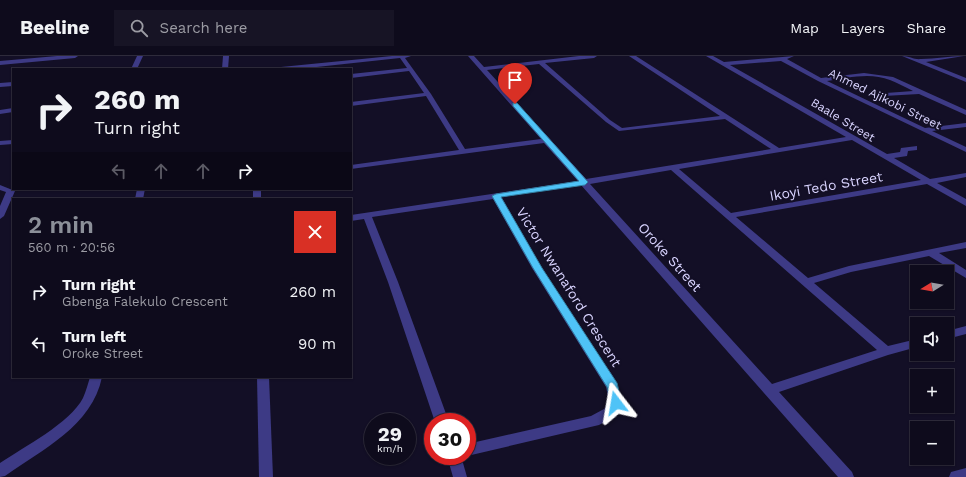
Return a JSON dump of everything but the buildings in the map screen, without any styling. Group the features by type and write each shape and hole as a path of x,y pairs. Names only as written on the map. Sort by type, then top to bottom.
{"street":[{"path":"0,63 75,56"},
{"path":"134,68 140,56"},
{"path":"225,68 226,56"},
{"path":"291,68 405,56 410,69 428,94 463,151"},
{"name":"Oroke Street","path":"471,56 847,477"},
{"path":"484,69 594,56"},
{"path":"632,56 776,149"},
{"name":"Baale Street","path":"709,56 966,203"},
{"path":"724,64 782,59 791,56"},
{"path":"905,56 966,80"},
{"path":"919,61 961,56"},
{"name":"Ahmed Ajikobi Street","path":"782,59 820,80 966,150"},
{"path":"540,62 608,121 621,130 728,117"},
{"path":"352,76 410,69"},
{"path":"820,80 863,74 875,74 891,78 918,92 966,113"},
{"path":"0,85 12,84"},
{"path":"886,95 918,92"},
{"path":"352,104 428,94"},
{"path":"0,112 12,110"},
{"path":"925,130 966,124"},
{"path":"352,218 585,182 776,149 852,138"},
{"path":"352,167 547,140"},
{"path":"0,143 12,142"},
{"path":"885,157 904,154 904,150 914,148"},
{"path":"672,167 886,351"},
{"name":"Ikoyi Tedo Street","path":"728,216 966,175"},
{"path":"0,187 12,189"},
{"path":"0,216 15,190"},
{"name":"Victor Nwanaford Crescent","path":"476,448 594,421 609,413 616,403 612,386 537,268 496,196"},
{"path":"367,216 393,282 439,413"},
{"path":"806,282 849,268 966,245"},
{"path":"930,252 966,275"},
{"path":"954,333 966,330"},
{"path":"769,390 886,351 910,345"},
{"path":"3,477 0,473 62,428 84,407 93,389 96,378"},
{"path":"263,378 266,477"},
{"path":"457,465 460,477"},
{"path":"956,477 966,474"}],"route":[{"path":"515,104 585,182 496,196 537,268 612,386 616,403"}]}
